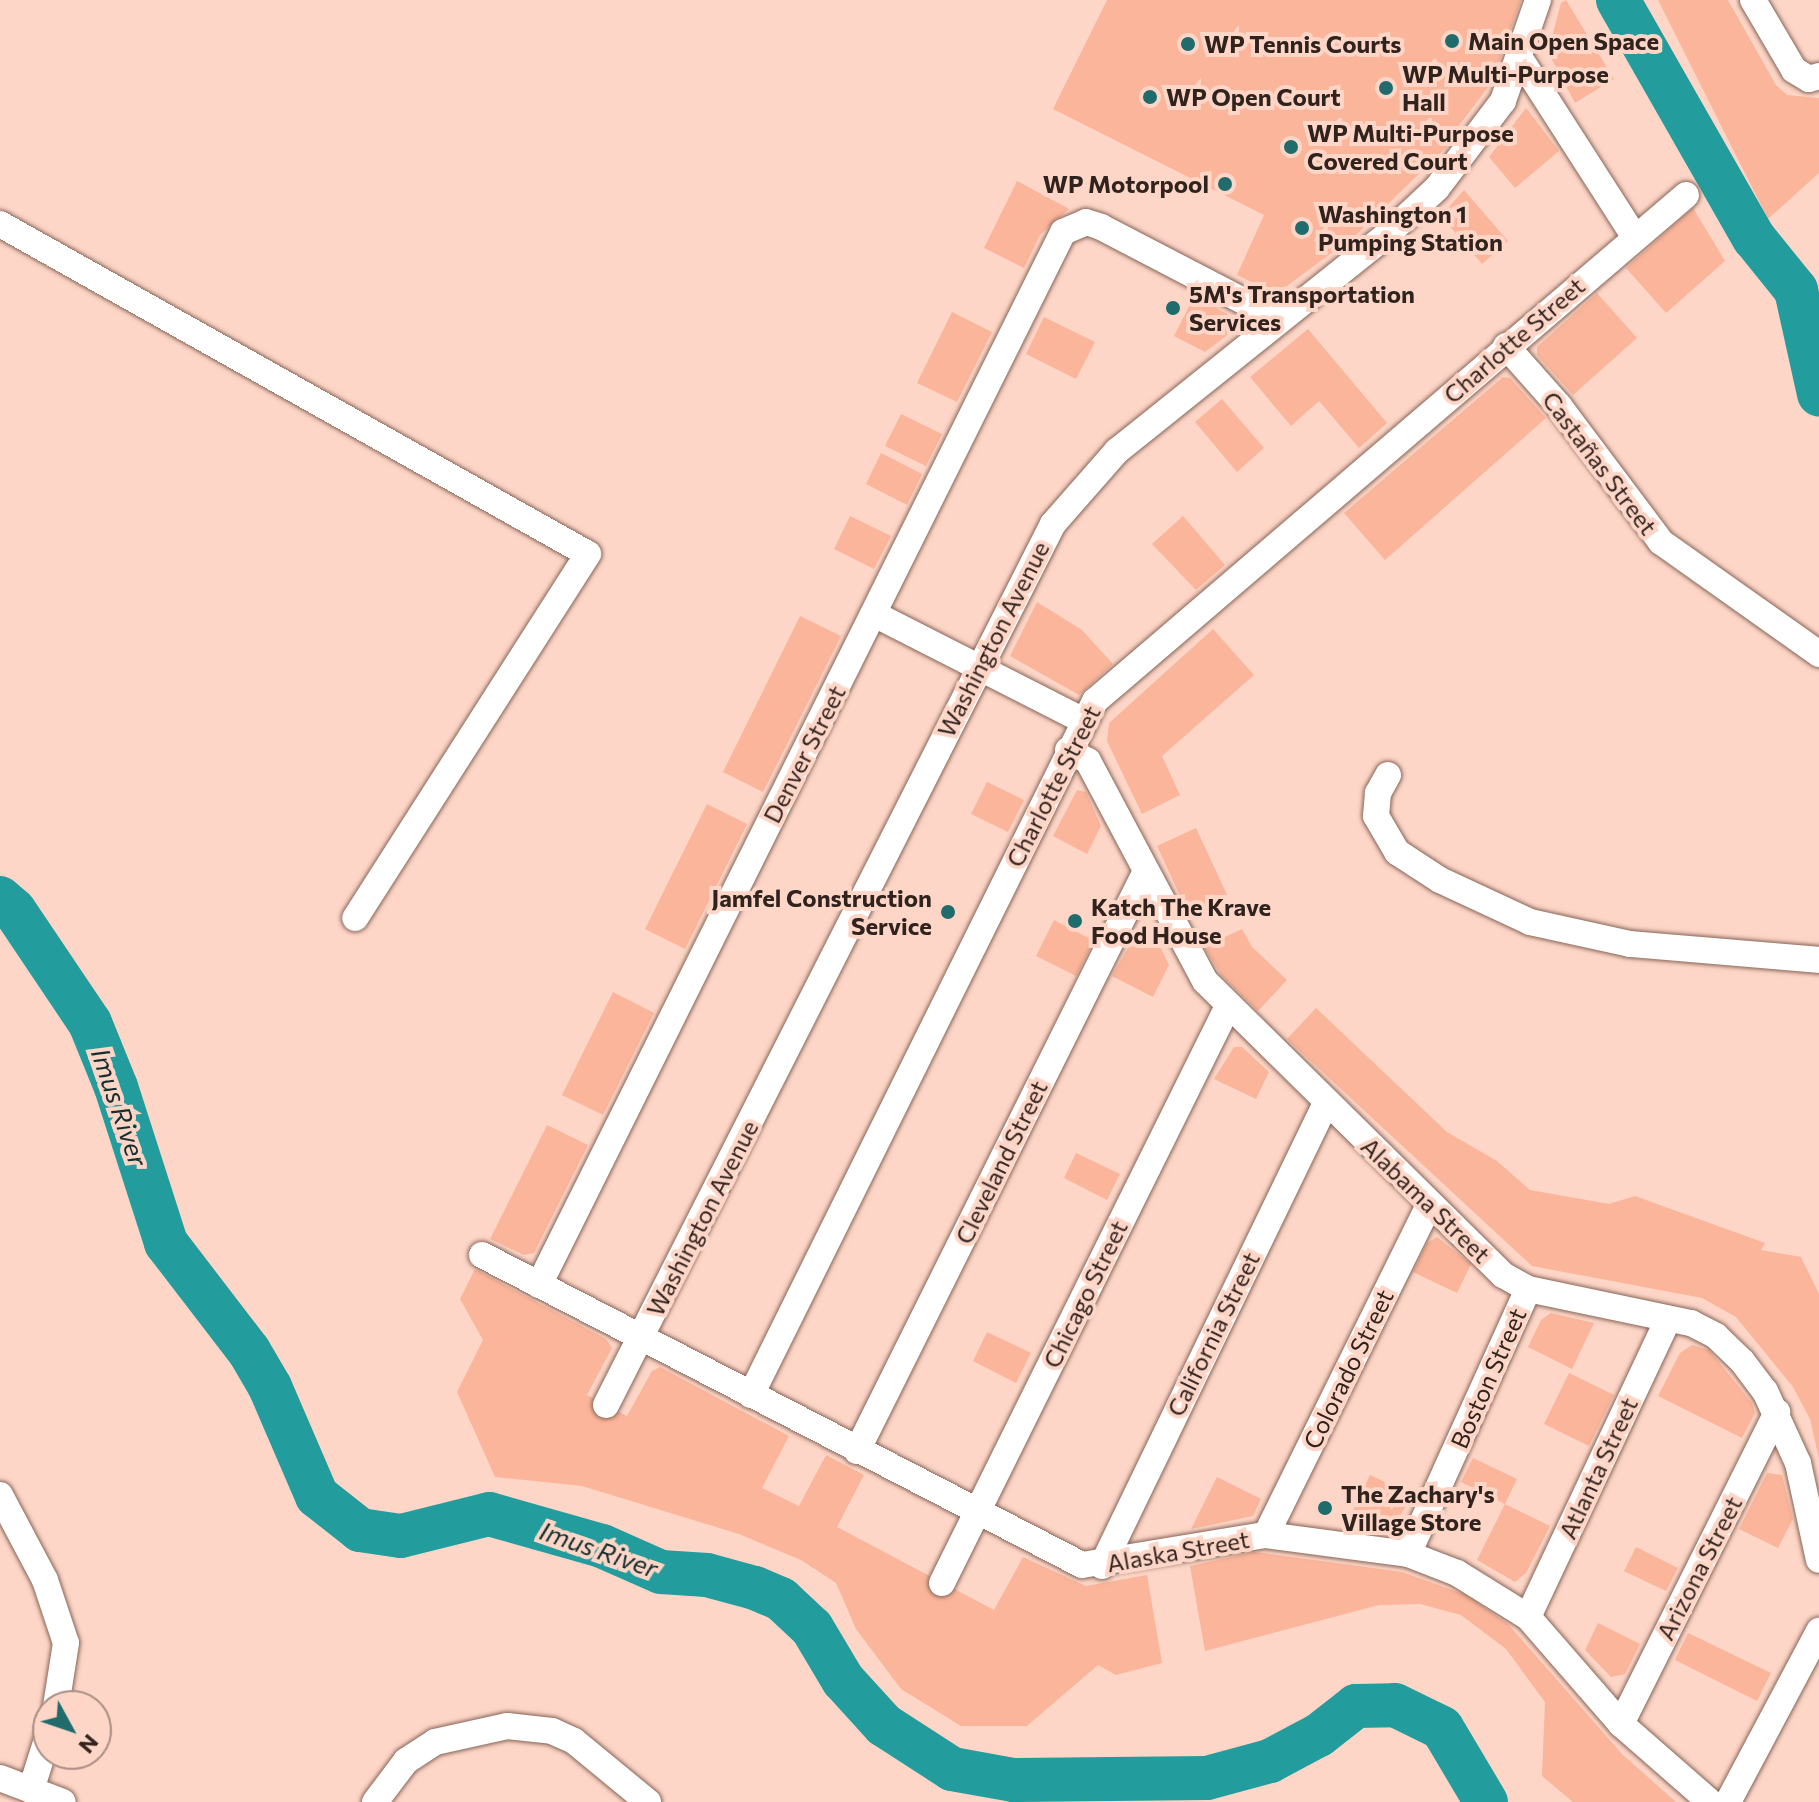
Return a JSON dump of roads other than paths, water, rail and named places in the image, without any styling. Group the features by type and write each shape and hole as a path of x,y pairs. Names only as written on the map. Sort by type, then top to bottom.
{"street":[{"name":"Washington Avenue","path":"606,1405 1053,524 1074,495 1117,451 1390,232 1437,188 1491,121 1521,60 1538,0"},
{"path":"1753,0 1794,70 1814,77"},
{"path":"1521,60 1634,236"},
{"name":"Charlotte Street","path":"751,1395 1082,720 1095,701 1634,236 1686,195"},
{"name":"Denver Street","path":"539,1285 1055,245 1072,226 1086,222 1278,319"},
{"path":"0,224 588,554 355,918"},
{"name":"Castañas Street","path":"1506,346 1559,406 1661,542 1819,654"},
{"path":"874,614 1082,720"},
{"name":"Alabama Street","path":"1068,750 1088,761 1192,962 1228,1006 1503,1275 1528,1289 1668,1319 1716,1336 1750,1371 1777,1412 1798,1463 1819,1560"},
{"path":"1388,775 1378,793 1376,816 1397,852 1440,880 1530,922 1630,944 1819,960"},
{"name":"Cleveland Street","path":"857,1451 1145,873"},
{"name":"Chicago Street","path":"942,1583 1228,1006"},
{"name":"California Street","path":"1102,1566 1326,1103"},
{"name":"Colorado Street","path":"1266,1535 1430,1203"},
{"name":"Alaska Street","path":"482,1255 1066,1559 1102,1566 1266,1535 1408,1554 1481,1585 1528,1617 1621,1724 1710,1802"},
{"name":"Boston Street","path":"1408,1554 1528,1289"},
{"name":"Atlanta Street","path":"1528,1617 1668,1319"},
{"name":"Arizona Street","path":"1621,1724 1777,1412"},
{"path":"0,1495 45,1580 66,1643 59,1690"},
{"path":"1728,1802 1819,1631"},
{"path":"375,1802 406,1761 435,1742 507,1726 552,1731 574,1741 648,1802"},
{"path":"31,1790 37,1770"},
{"path":"0,1778 63,1802"}],"waterway":[{"path":"1618,0 1754,238 1796,290 1819,394"},
{"name":"Imus River","path":"0,898 14,910 90,1023 116,1087 166,1243 249,1351 270,1387 317,1496 360,1530 401,1536 489,1514 602,1546 661,1572 707,1575 755,1588 781,1599 812,1628 843,1680 884,1725 952,1769 1014,1780 1207,1778 1270,1761 1319,1735 1356,1706 1395,1705 1442,1728 1486,1802"}],"place":[{"name":"Main Open Space","path":"1452,41"},
{"name":"WP Tennis Courts","path":"1188,44"},
{"name":"WP Multi-Purpose Hall","path":"1386,88"},
{"name":"WP Open Court","path":"1150,97"},
{"name":"WP Multi-Purpose Covered Court","path":"1291,147"},
{"name":"WP Motorpool","path":"1225,184"},
{"name":"Washington 1 Pumping Station","path":"1302,228"},
{"name":"5M's Transportation Services","path":"1173,308"},
{"name":"Jamfel Construction Service","path":"948,912"},
{"name":"Katch The Krave Food House","path":"1075,921"},
{"name":"The Zachary's Village Store","path":"1325,1508"}]}
